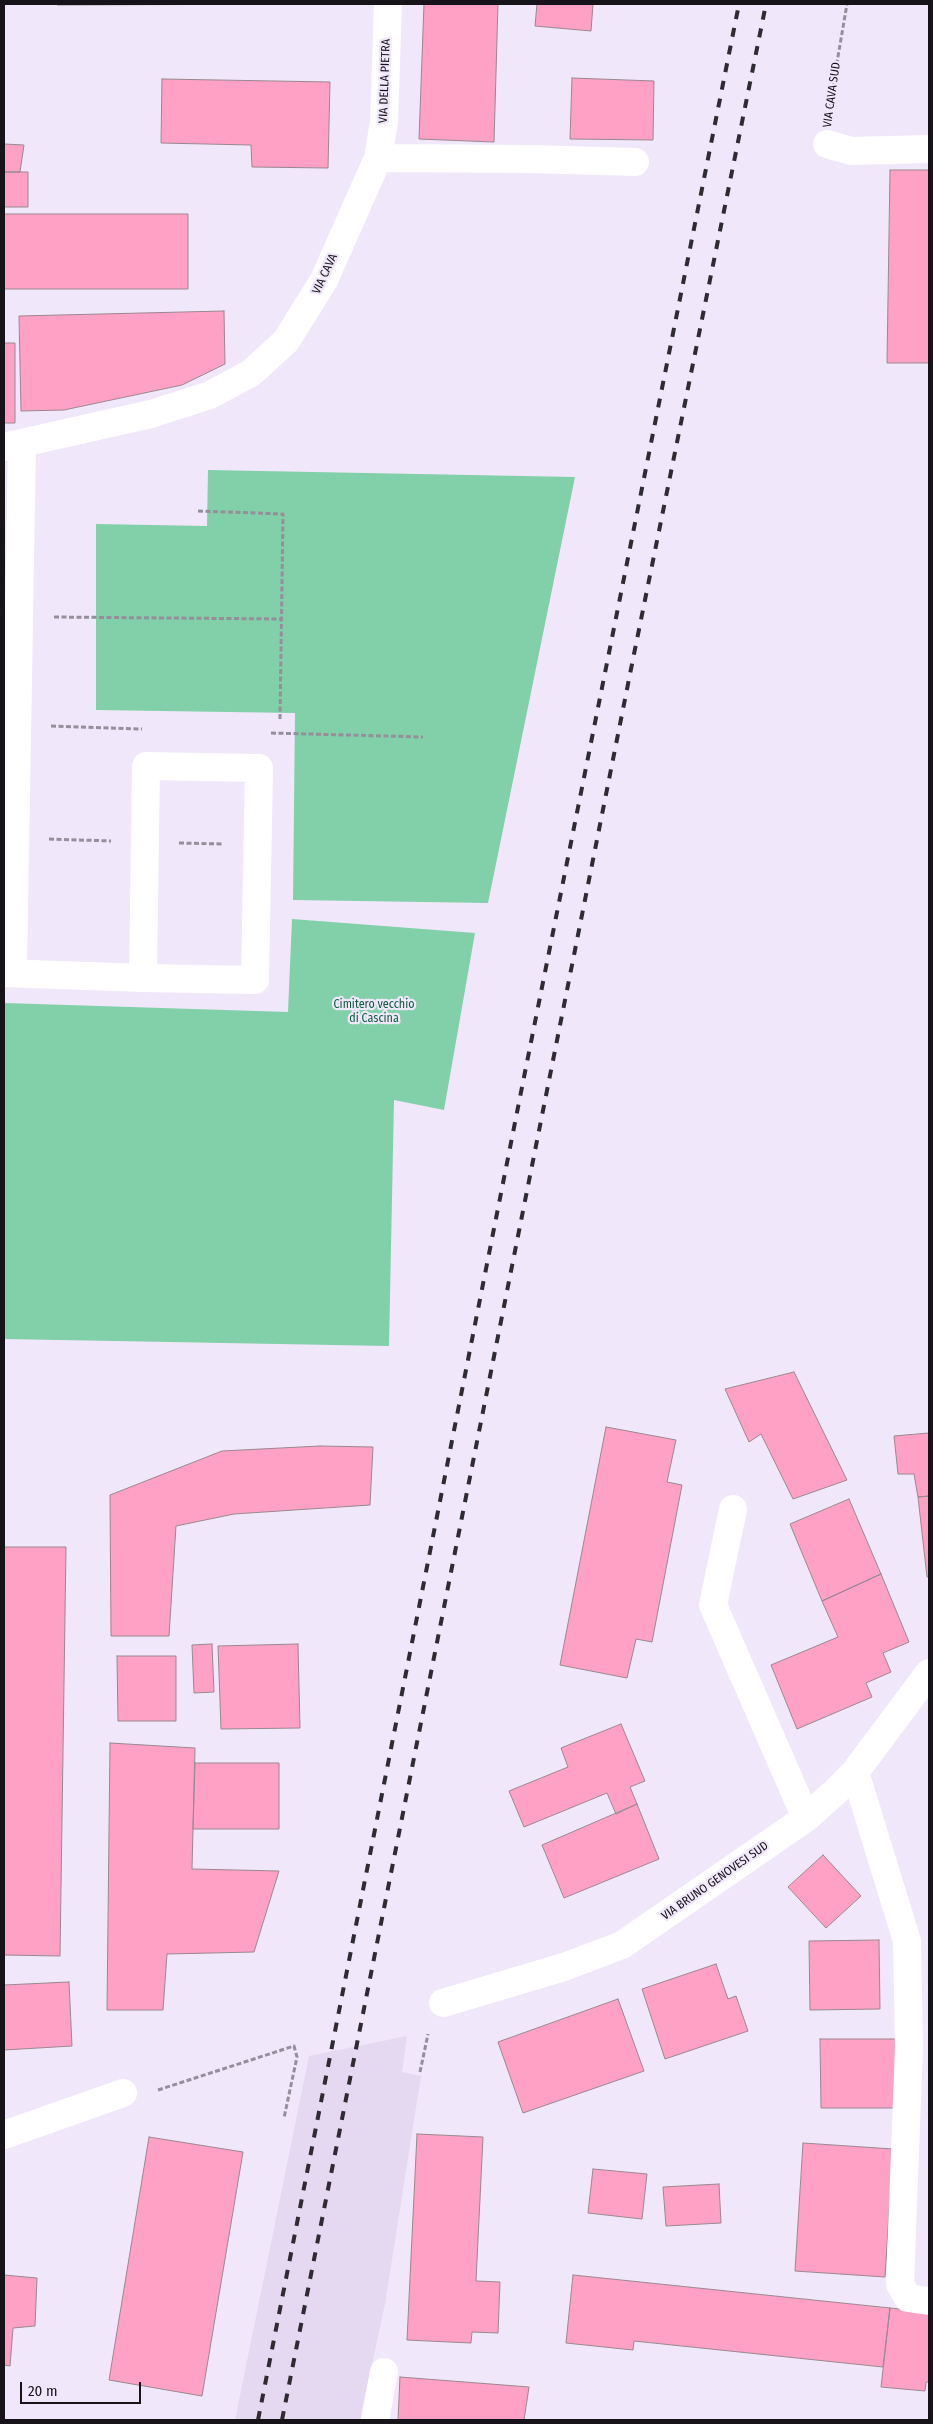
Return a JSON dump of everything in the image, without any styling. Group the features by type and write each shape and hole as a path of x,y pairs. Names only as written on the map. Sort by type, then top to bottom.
{"street":[{"name":"VIA DELLA PIETRA","path":"378,158 384,122 388,4"},
{"name":"VIA CAVA SUD","path":"828,144 851,151 929,149"},
{"path":"378,158 634,162"},
{"name":"VIA CAVA","path":"13,445 151,414 210,395 251,373 286,341 296,329 324,280 378,158"},
{"path":"13,445 20,616 9,973 143,978 255,980 259,768 146,766 143,978"},
{"path":"734,1509 713,1605 806,1818"},
{"name":"VIA BRUNO GENOVESI SUD","path":"443,2003 564,1967 622,1945 806,1818 855,1772 929,1673"},
{"path":"855,1772 907,1941 909,2047 900,2284 908,2298 929,2301"},
{"path":"4,2135 123,2093"},
{"path":"375,2420 384,2372"}],"path":[{"name":"VIA CAVA SUD","path":"828,144 827,122 847,4"},
{"path":"198,511 283,514 280,719"},
{"path":"20,616 282,619"},
{"path":"123,2093 142,2095 294,2046 297,2057 284,2118"}],"shaded area":[{"path":"407,2036 402,2072 421,2076 385,2304 360,2420 235,2420 309,2056"}],"green space":[{"path":"208,470 575,477 488,903 293,900 295,713 96,710 96,524 207,526"},
{"name":"Cimitero vecchio di Cascina","path":"292,919 475,933 444,1110 394,1100 389,1346 4,1339 4,1003 288,1012"}],"building":[{"path":"57,4 323,4 57,5"},
{"path":"424,4 498,4 494,142 419,139"},
{"path":"537,4 593,4 591,31 535,26"},
{"path":"572,78 654,81 653,140 570,139"},
{"path":"162,79 330,82 328,168 252,167 251,145 161,143"},
{"path":"4,144 24,145 20,172 4,172"},
{"path":"890,170 929,170 929,363 887,363"},
{"path":"4,172 28,172 28,207 4,207"},
{"path":"4,214 188,214 188,289 4,289"},
{"path":"224,311 225,364 182,385 64,410 21,411 19,316"},
{"path":"4,343 15,343 15,423 4,423"},
{"path":"794,1372 847,1480 793,1499 761,1434 749,1442 725,1389"},
{"path":"606,1427 676,1440 667,1482 682,1485 652,1642 636,1639 627,1678 560,1665"},
{"path":"929,1433 929,1496 918,1497 914,1474 898,1474 894,1436"},
{"path":"320,1446 373,1447 370,1505 234,1514 176,1526 169,1636 111,1636 110,1495 222,1451"},
{"path":"929,1496 929,1577 927,1577 918,1497"},
{"path":"849,1499 881,1574 822,1601 790,1524"},
{"path":"4,1547 66,1547 60,1956 4,1955"},
{"path":"881,1574 909,1642 883,1653 891,1672 866,1683 872,1697 797,1729 771,1665 838,1637 822,1601"},
{"path":"212,1644 214,1692 194,1693 192,1645"},
{"path":"298,1644 300,1728 221,1729 218,1646"},
{"path":"117,1656 176,1656 176,1721 118,1721"},
{"path":"621,1724 645,1781 630,1787 637,1804 616,1814 607,1793 524,1827 509,1791 568,1767 561,1748"},
{"path":"110,1743 195,1748 192,1869 279,1871 254,1952 167,1954 163,2010 107,2010"},
{"path":"195,1763 279,1763 279,1829 193,1829"},
{"path":"637,1804 659,1859 564,1898 542,1845"},
{"path":"823,1855 861,1896 826,1928 788,1887"},
{"path":"879,1940 880,2009 810,2010 809,1941"},
{"path":"716,1964 728,1999 736,1996 748,2031 665,2059 642,1989"},
{"path":"69,1982 72,2046 4,2050 4,1985"},
{"path":"618,1999 644,2071 523,2113 498,2042"},
{"path":"820,2039 896,2039 897,2108 821,2108"},
{"path":"417,2134 483,2137 476,2281 500,2282 498,2333 472,2332 471,2343 407,2340"},
{"path":"149,2137 243,2152 202,2396 109,2380"},
{"path":"803,2143 893,2149 885,2277 795,2271"},
{"path":"593,2169 647,2174 642,2219 588,2213"},
{"path":"719,2184 721,2223 666,2226 663,2187"},
{"path":"4,2275 37,2278 35,2326 13,2328 10,2366 4,2365"},
{"path":"573,2275 890,2308 883,2367 634,2341 633,2350 566,2343"},
{"path":"890,2308 929,2312 929,2382 926,2382 925,2391 881,2387"},
{"path":"400,2377 529,2387 524,2420 398,2420"}],"railway":[{"path":"258,2420 739,4"},
{"path":"282,2420 633,659 766,4"}]}
